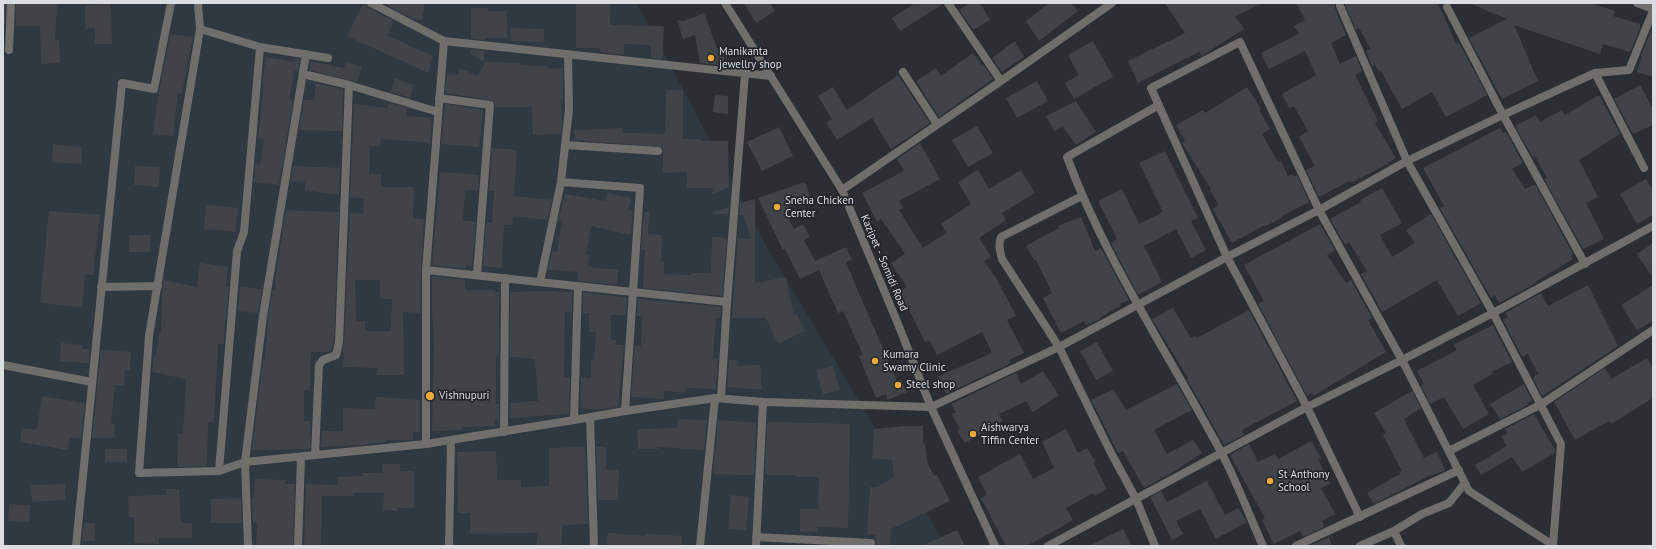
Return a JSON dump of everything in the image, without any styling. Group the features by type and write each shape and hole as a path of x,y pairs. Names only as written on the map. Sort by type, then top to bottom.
{"street":[{"path":"9,50 11,3"},
{"path":"76,546 122,83 154,89 171,3"},
{"path":"198,3 200,29 149,336 139,473 219,471 246,462 426,444 624,411 718,398 763,402 931,407 1059,347 1226,257 1319,210 1407,161 1594,73 1630,70 1653,10 1638,3"},
{"path":"371,3 444,41 771,76"},
{"name":"Kazipet - Somidi Road","path":"724,3 842,190 931,407 995,546"},
{"path":"948,3 1001,81"},
{"path":"842,190 1112,3"},
{"path":"1340,6 1407,161 1493,313 1561,444 1553,546 1469,491 1402,360 1319,210 1240,42 1151,88 1226,257 1307,407 1360,518"},
{"path":"1447,7 1503,115 1585,264"},
{"path":"200,29 260,47 328,58"},
{"path":"426,444 426,270 444,41"},
{"path":"219,471 237,251 244,232 260,47"},
{"path":"248,546 246,462 264,316 306,54"},
{"path":"540,282 562,182 569,109 568,54"},
{"path":"903,72 937,124"},
{"path":"1594,73 1644,168"},
{"path":"303,74 349,85 438,112"},
{"path":"700,546 718,398 745,74"},
{"path":"315,455 319,365 323,360 336,355 339,343 349,85"},
{"path":"439,98 490,105 477,275"},
{"path":"1158,105 1067,157 1082,196 1137,305 1222,453 1263,546"},
{"path":"565,145 658,151"},
{"path":"562,182 640,188 624,411"},
{"path":"1082,196 1001,238 999,244 1002,259 1059,347 1136,499 1155,546"},
{"path":"1048,546 1307,407 1493,313 1653,226"},
{"path":"426,270 727,302"},
{"path":"504,432 505,278"},
{"path":"101,287 158,286"},
{"path":"574,420 578,286"},
{"path":"1449,451 1540,405 1653,330"},
{"path":"3,365 92,382"},
{"path":"756,546 763,402"},
{"path":"590,417 594,546"},
{"path":"449,546 451,440"},
{"path":"298,546 301,457"},
{"path":"1296,546 1360,518 1459,470"},
{"path":"1360,546 1394,531 1422,514 1449,503 1465,483"},
{"path":"1394,531 1401,546"},
{"path":"756,537 871,544"}],"shaded area":[{"name":"Vishnupuri","path":"3,3 637,3 767,247 946,546 3,546"}],"building":[{"path":"3,3 6,3 5,24 3,24"},
{"path":"16,3 57,3 55,40 59,40 60,63 41,64 40,26 16,26"},
{"path":"363,3 366,3 368,8 394,21 387,35 433,56 428,73 347,36"},
{"path":"383,3 425,3 422,20 413,19"},
{"path":"576,3 611,3 610,25 664,26 662,59 651,58 651,45 624,44 624,55 600,52 601,48 576,48"},
{"path":"744,3 770,3 775,11 756,23"},
{"path":"915,3 943,4 900,31 892,18"},
{"path":"970,3 980,3 990,20 973,30 959,10"},
{"path":"1049,3 1071,3 1078,11 1039,41 1026,21"},
{"path":"1165,3 1264,3 1235,16 1244,29 1202,56 1199,52 1138,83 1128,61 1185,33"},
{"path":"1296,3 1335,3 1335,8 1346,35 1331,43 1340,64 1356,56 1362,71 1355,75 1378,121 1375,123 1396,158 1373,172 1350,183 1349,181 1319,197 1306,170 1315,166 1299,137 1308,131 1294,106 1289,108 1282,94 1316,75 1305,51 1269,69 1261,53 1299,34 1294,26 1305,20"},
{"path":"1344,3 1438,3 1456,44 1459,43 1487,95 1446,117 1432,92 1402,109 1381,71 1379,72 1375,65 1372,67 1366,51 1371,49 1359,28 1356,30"},
{"path":"1469,3 1591,3 1615,11 1613,16 1640,24 1640,29 1630,52 1603,44 1600,54 1514,25 1538,81 1502,99 1469,38 1507,19"},
{"path":"111,4 112,44 95,44 95,28 85,29 85,5"},
{"path":"471,8 488,8 488,11 507,11 507,38 485,38 485,40 471,38"},
{"path":"704,13 717,48 722,47 725,64 719,65 700,63 695,35 683,39 677,20 684,21"},
{"path":"511,28 544,29 544,42 511,41"},
{"path":"1651,31 1653,31 1653,77 1637,72 1642,56 1641,55"},
{"path":"170,34 193,37 182,94 178,93 173,136 153,134 158,97"},
{"path":"1015,41 1024,57 1002,72 992,58"},
{"path":"1093,41 1113,77 1074,99 1065,83 1079,75 1068,55"},
{"path":"471,49 484,51 484,62 471,54"},
{"path":"973,53 982,65 983,64 993,79 939,117 916,81 936,68 941,76"},
{"path":"266,57 294,62 294,58 300,59 298,71 294,71 290,99 293,100 279,185 254,182 255,164 260,165 264,139 258,138 264,84 262,84 262,82"},
{"path":"310,61 344,68 346,61 362,67 357,82 309,70"},
{"path":"485,62 548,66 548,69 563,68 561,134 533,135 532,107 495,107 495,102 491,100 445,93 447,74 459,75 459,68 478,76"},
{"path":"898,75 930,123 891,149 872,118 837,140 826,123 832,119 818,96 833,87 847,110"},
{"path":"395,78 413,85 410,98 391,92"},
{"path":"1037,81 1048,101 1017,118 1006,98"},
{"path":"316,83 343,89 342,131 299,130 304,100 314,100"},
{"path":"1640,85 1653,109 1653,125 1633,134 1614,99"},
{"path":"1247,87 1261,109 1259,110 1270,129 1262,134 1278,162 1281,161 1288,176 1292,174 1294,177 1297,175 1309,202 1232,243 1213,209 1219,205 1210,190 1211,189 1182,143 1185,141 1176,125 1203,110 1205,113"},
{"path":"666,90 683,90 683,139 728,141 729,187 713,194 713,188 687,188 687,172 663,173 662,147 574,140 574,130 623,128 623,133 665,134"},
{"path":"715,95 728,96 728,114 713,112"},
{"path":"1599,95 1620,134 1579,160 1598,197 1586,203 1604,239 1583,249 1544,179 1547,178 1535,156 1533,158 1515,126 1536,115 1540,122 1562,110 1565,115"},
{"path":"1076,101 1096,132 1076,145 1063,127 1054,131 1046,116"},
{"path":"389,103 407,108 406,116 432,118 430,143 381,139 380,147 370,146 369,174 381,174 381,187 414,187 413,218 424,219 420,313 403,312 404,375 376,375 377,368 343,367 344,353 342,353 344,343 350,213 363,214 364,199 350,197 354,104 387,108","holes":["355,280 380,280 380,298 392,299 391,331 365,331 365,321 356,321"]},
{"path":"445,104 483,110 479,147 441,144"},
{"path":"977,126 993,153 968,167 952,140"},
{"path":"779,127 793,156 762,171 747,142"},
{"path":"1500,128 1503,133 1506,132 1523,163 1512,169 1525,189 1535,184 1573,254 1571,256 1573,259 1535,282 1536,283 1499,303 1495,295 1491,298 1440,208 1444,206 1423,168"},
{"path":"920,143 940,179 899,201 903,208 899,210 923,248 946,233 941,224 971,204 958,182 978,170 989,189 1021,170 1035,193 1002,213 1006,220 979,238 991,257 984,261 997,280 1016,316 1007,320 1024,353 1009,360 1011,363 946,394 937,377 992,353 982,332 937,355 929,340 925,342 909,309 898,292 907,287 891,263 905,254 881,219 877,222 862,193 904,171 897,159"},
{"path":"53,144 82,147 81,164 52,162"},
{"path":"492,148 517,150 514,196 552,200 547,220 513,216 512,225 504,225 502,268 483,266 486,223 492,223 494,191 489,191"},
{"path":"1165,151 1198,218 1191,221 1206,250 1191,258 1176,229 1144,246 1162,282 1138,295 1111,243 1117,239 1098,201 1122,189 1139,224 1163,212 1139,163"},
{"path":"135,166 160,167 159,187 134,185"},
{"path":"293,166 340,168 339,195 305,190 305,182 291,181"},
{"path":"440,172 479,175 478,190 465,190 463,221 476,222 472,266 466,265 466,269 432,265"},
{"path":"1646,179 1653,191 1653,215 1637,224 1620,194"},
{"path":"805,182 810,196 784,210 794,229 803,224 810,237 804,240 815,261 846,247 852,260 846,262 855,284 897,381 901,380 907,392 888,400 886,394 876,398 859,356 863,355 843,311 838,313 819,270 800,279 785,249 783,250 758,198"},
{"path":"1382,188 1402,223 1380,235 1392,257 1415,243 1406,230 1431,214 1481,303 1458,316 1437,280 1382,312 1361,274 1367,271 1349,242 1345,245 1330,219 1361,202 1360,200"},
{"path":"607,193 631,198 628,211 633,211 631,235 591,226 586,255 590,255 588,267 618,270 617,285 578,281 578,272 548,270 552,251 557,252 562,221 558,221 565,194 605,201"},
{"path":"755,199 755,281 756,283 786,277 794,316 797,314 805,331 778,344 766,318 732,318 738,238 751,239 743,215 739,215 740,203"},
{"path":"206,205 238,208 235,232 204,229"},
{"path":"729,207 728,214 713,214 713,212"},
{"path":"286,210 339,212 334,342 331,351 311,352 310,390 304,390 304,421 310,421 310,449 252,450 263,359 265,359 266,351 268,317 273,289 275,290 276,273"},
{"path":"49,211 100,215 93,275 85,275 82,307 40,303"},
{"path":"644,212 649,212 648,234 662,235 661,261 664,261 664,274 691,275 691,273 711,273 712,237 727,238 722,296 643,288 645,250 641,249"},
{"path":"1081,217 1095,251 1101,248 1129,300 1102,316 1099,320 1086,325 1084,321 1061,333 1043,298 1052,293 1036,260 1034,260 1026,246 1059,228 1058,226"},
{"path":"1320,224 1335,250 1327,255 1346,283 1351,280 1372,318 1368,320 1386,352 1313,396 1312,393 1307,396 1258,304 1264,301 1244,265"},
{"path":"129,235 150,235 150,252 129,252"},
{"path":"1653,243 1653,278 1637,254"},
{"path":"200,263 228,267 226,286 229,286 224,344 218,344 214,422 208,422 207,466 177,467 178,434 183,434 186,379 152,372 153,363 154,355 156,356 160,331 161,332 162,290 164,280 197,287"},
{"path":"432,276 465,280 465,290 495,290 495,292 499,292 499,357 496,356 496,404 499,404 499,419 495,420 495,426 462,427 462,430 432,431 434,339"},
{"path":"1588,285 1618,346 1542,396 1533,378 1538,374 1528,354 1522,357 1503,320 1508,317 1505,313 1541,293 1548,306"},
{"path":"1653,285 1653,321 1637,330 1621,305"},
{"path":"240,287 262,289 258,313 238,311"},
{"path":"510,292 572,292 572,312 565,312 564,377 570,377 569,414 510,418 510,403 538,401 535,359 510,357"},
{"path":"583,292 627,298 626,315 611,315 611,340 616,340 616,345 624,345 618,407 580,409 581,377 591,378 591,360 594,360 596,332 589,332 589,313 583,313"},
{"path":"638,299 721,307 720,318 716,318 713,358 718,359 716,389 686,388 686,393 664,391 664,399 631,397 635,346 641,346 642,316 637,316"},
{"path":"1173,308 1191,338 1196,336 1197,338 1249,310 1297,401 1242,430 1244,435 1224,445 1187,379 1188,378 1152,319"},
{"path":"1493,325 1512,362 1491,372 1493,374 1473,385 1489,414 1463,429 1444,397 1430,404 1421,385 1424,384 1417,371 1457,350 1453,345"},
{"path":"1097,342 1113,371 1096,380 1080,351"},
{"path":"61,343 82,345 82,349 90,349 89,363 60,361"},
{"path":"101,350 131,352 130,370 125,370 124,385 115,385 111,424 115,424 114,438 92,438"},
{"path":"1647,358 1653,369 1653,398 1611,424 1609,421 1575,440 1554,402 1605,368 1611,379"},
{"path":"729,360 737,360 736,366 760,365 762,390 727,387"},
{"path":"833,366 840,390 823,395 816,371"},
{"path":"1043,371 1059,395 1033,412 1026,401 999,414 1003,421 965,443 957,430 960,429 952,414 956,412 951,404 1016,373 1021,384"},
{"path":"1177,384 1192,410 1154,430 1167,454 1193,440 1202,453 1173,472 1144,488 1123,451 1118,453 1091,400 1113,389 1126,410"},
{"path":"1524,384 1532,401 1527,403 1528,405 1500,419 1490,404"},
{"path":"1412,391 1421,408 1404,419 1424,458 1437,452 1445,470 1432,476 1431,475 1374,504 1367,493 1400,474 1399,472 1402,471 1383,435 1386,433 1374,413"},
{"path":"42,396 85,403 81,438 70,438 68,450 20,442 22,428 37,430"},
{"path":"376,397 420,400 420,432 413,432 413,440 386,440 386,442 362,445 321,447 322,431 343,431 343,408 375,409"},
{"path":"1534,414 1555,450 1555,453 1522,472 1512,457 1481,475 1475,465 1507,446 1501,437 1508,433 1505,429"},
{"path":"678,419 707,420 704,450 658,447 658,449 638,449 637,429 677,428"},
{"path":"718,420 756,423 754,475 713,474"},
{"path":"769,422 850,424 848,528 817,527 817,532 800,532 800,509 818,509 819,477 765,475 767,424"},
{"path":"923,426 923,444 925,443 927,462 934,476 937,475 950,501 891,529 890,546 876,546 875,535 867,534 870,487 877,487 894,478 892,460 872,458 874,429"},
{"path":"1066,429 1078,453 1087,448 1095,461 1093,462 1107,489 1095,496 1093,493 1066,508 1073,520 1049,534 1026,546 1006,546 981,498 987,495 978,477 1020,454 1033,479 1054,468 1042,442"},
{"path":"1311,441 1321,458 1318,459 1330,484 1321,488 1335,514 1322,521 1324,527 1303,537 1300,531 1274,544 1262,520 1265,518 1230,455 1249,444 1258,462 1275,454 1278,459"},
{"path":"585,447 588,524 563,525 561,546 536,546 538,533 470,534 470,513 458,513 457,452 496,451 497,480 521,480 521,487 549,486 549,448"},
{"path":"596,447 606,447 606,470 619,470 618,500 598,500"},
{"path":"105,449 127,449 127,462 105,462"},
{"path":"382,464 400,464 400,471 414,471 414,508 398,508 398,511 383,510 384,493 353,493 353,496 322,496 321,546 304,546 306,484 338,485 338,477 362,476 362,473 383,473"},
{"path":"255,479 285,480 285,484 295,484 293,546 256,546 257,523 253,523 252,498 254,498"},
{"path":"1207,481 1225,515 1238,508 1247,522 1216,539 1200,509 1176,521 1183,534 1172,540 1150,497 1161,491 1167,502"},
{"path":"65,484 65,500 32,502 31,485"},
{"path":"166,489 179,489 181,523 192,523 192,538 159,538 159,544 134,543 134,517 129,517 128,496 166,495"},
{"path":"731,495 749,497 746,530 728,529"},
{"path":"241,498 242,523 211,523 211,499"},
{"path":"9,504 30,505 29,522 8,521"},
{"path":"84,523 95,523 95,541 82,541"},
{"path":"1123,529 1132,546 1089,546"},
{"path":"957,530 965,546 922,546"},
{"path":"608,533 645,536 645,534 682,536 682,546 607,546"},
{"path":"1329,537 1332,546 1309,546"}],"place":[{"name":"Manikanta jewellry shop","path":"711,58"},
{"name":"Sneha Chicken Center","path":"777,207"},
{"name":"Kumara Swamy Clinic","path":"875,361"},
{"name":"Steel shop","path":"898,385"},
{"name":"Vishnupuri","path":"430,396"},
{"name":"Aishwarya Tiffin Center","path":"973,434"},
{"name":"St Anthony School","path":"1270,481"}]}
